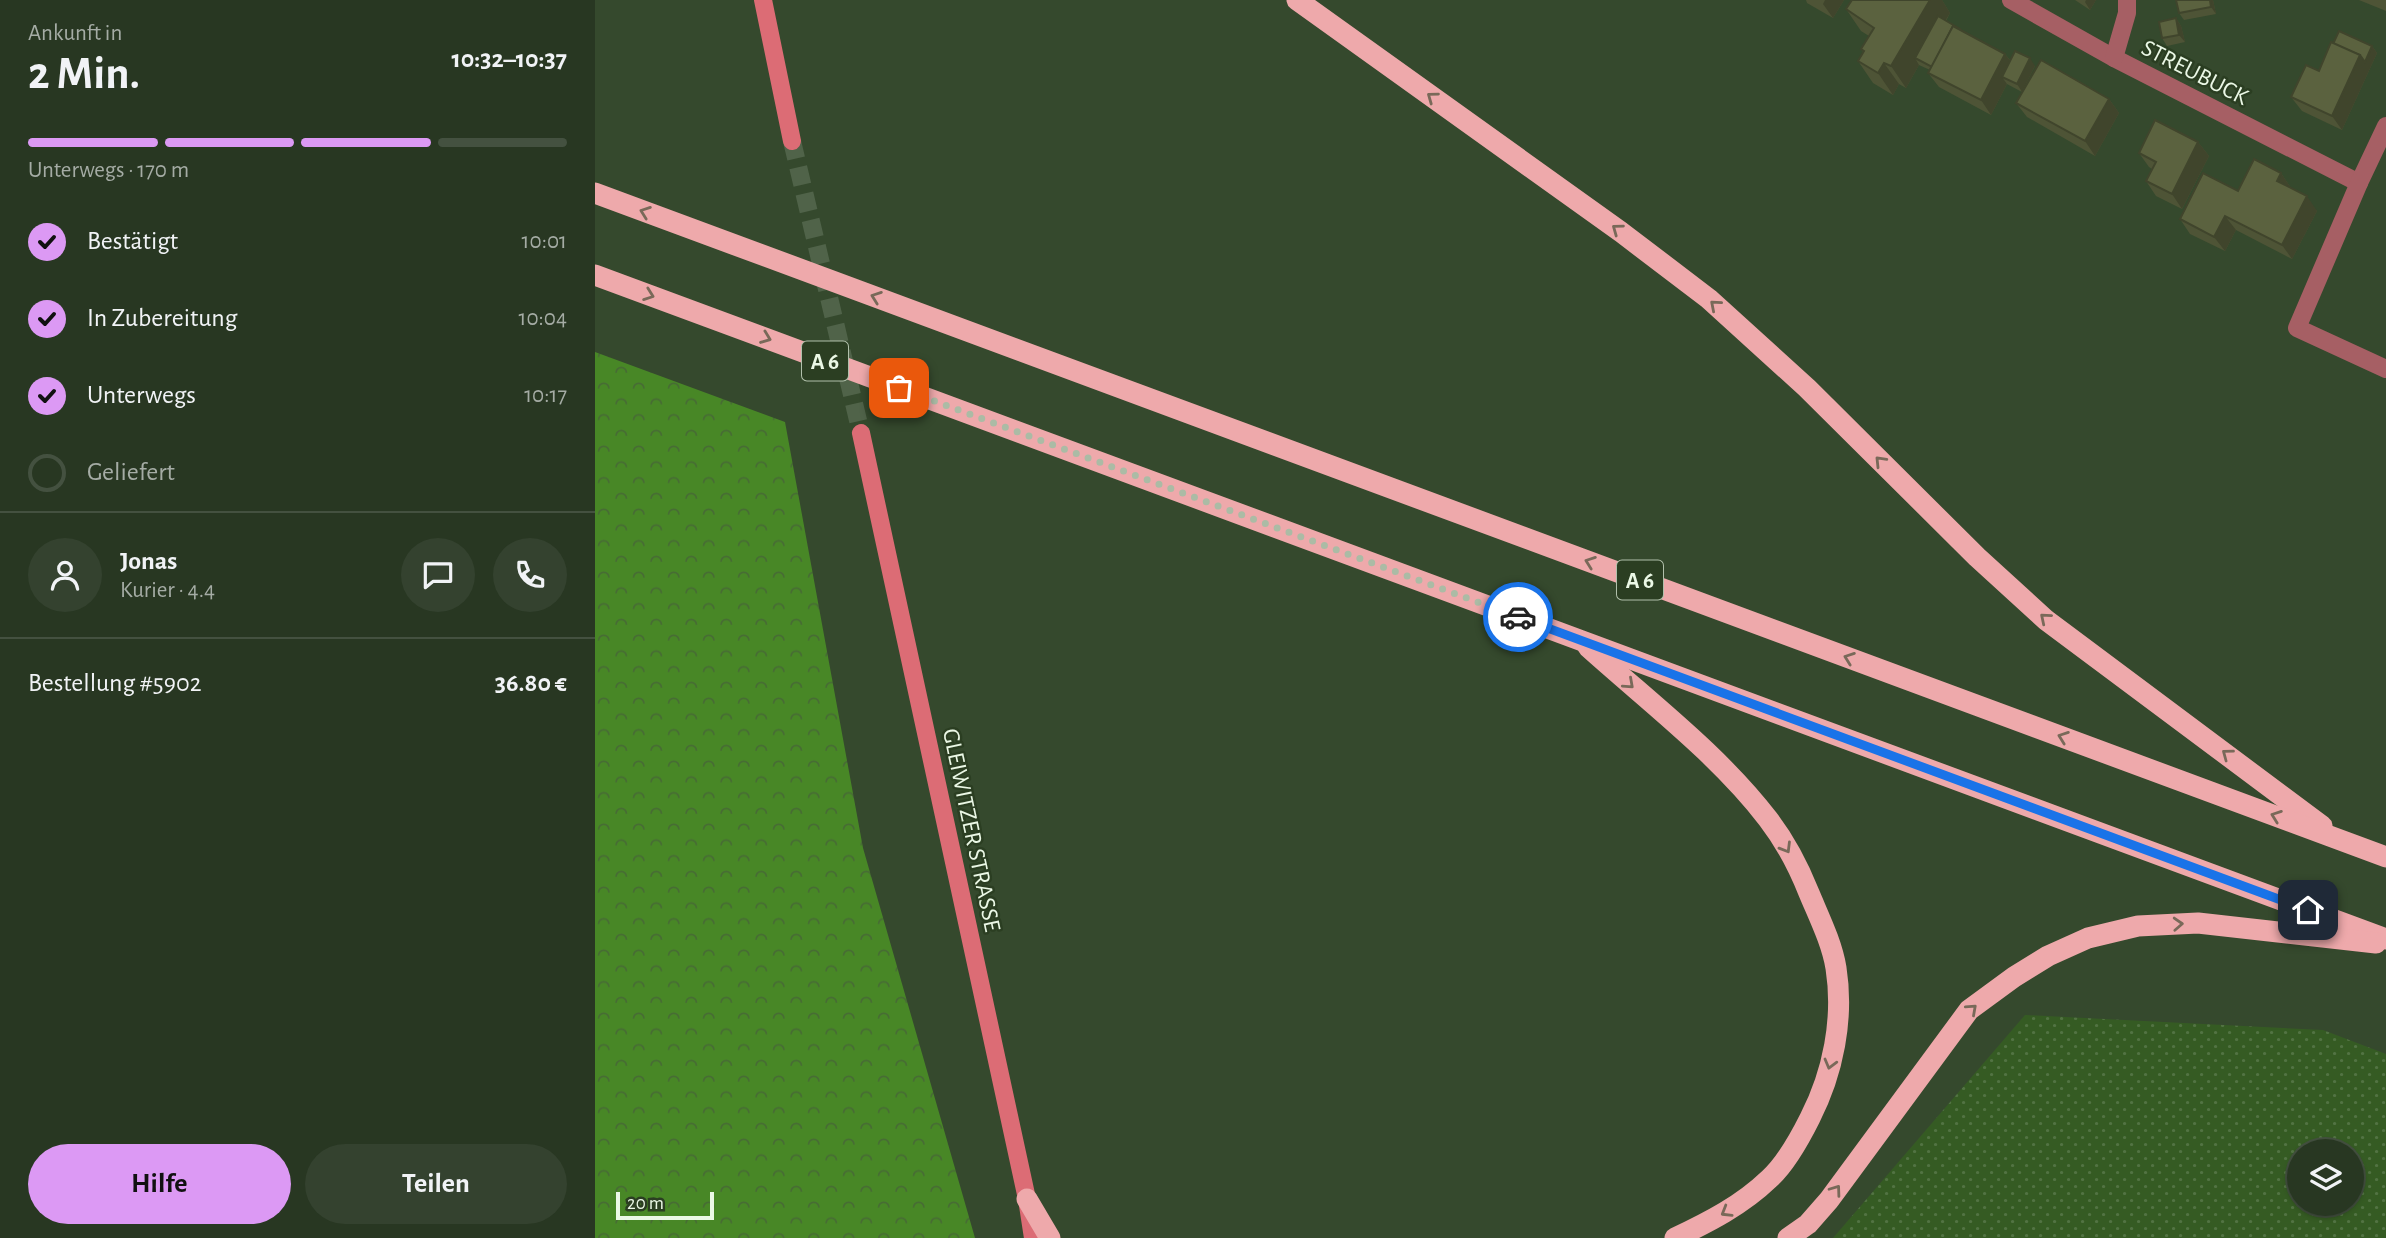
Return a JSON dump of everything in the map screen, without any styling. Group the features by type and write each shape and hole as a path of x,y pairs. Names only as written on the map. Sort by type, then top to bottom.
{"highway":[{"path":"1297,0 1621,232 1709,299 1807,388 1977,557 2046,620 2340,840"},
{"name":"A 6","path":"595,193 2386,857"},
{"name":"A 6","path":"595,275 2386,939"},
{"name":"A 6","path":"1578,639 1707,754 1770,821 1800,871 1822,924 1836,968 1838,1011 1833,1058 1822,1095 1802,1135 1771,1178 1741,1203 1675,1238"},
{"path":"1788,1238 1808,1224 1829,1200 1969,1010 2048,956 2088,938 2138,926 2198,923 2386,944"},
{"path":"1027,1199 1050,1238"}],"main road":[{"path":"763,0 792,141"},
{"name":"GLEIWITZER STRASSE","path":"861,433 1027,1199 1033,1238"}],"street":[{"name":"STREUBUCK","path":"2011,0 2114,58 2359,183"},
{"path":"2114,58 2127,13 2127,0"},
{"path":"2386,126 2297,328 2386,369"}],"green space":[{"path":"595,352 785,422 863,848 975,1238 595,1238"},
{"path":"2025,1015 2323,1030 2386,1054 2386,1238 1833,1238"}],"building":[{"path":"1852,0 1930,0 1891,66 1884,63 1878,73 1858,61 1864,51 1861,49 1874,28 1846,9"},
{"path":"2176,0 2210,0 2211,7 2179,13"},
{"path":"1938,16 1960,30 1953,26 1932,67 1915,58"},
{"path":"2176,18 2179,35 2162,38 2159,22"},
{"path":"1953,26 2005,54 1981,100 1928,73"},
{"path":"2339,31 2372,46 2365,62 2360,55 2333,44"},
{"path":"2331,42 2360,55 2332,116 2291,97 2306,65 2319,71"},
{"path":"2015,51 2030,58 2017,84 2002,77"},
{"path":"2041,60 2109,99 2085,141 2016,103"},
{"path":"2155,120 2198,142 2172,194 2146,181 2156,162 2139,153"},
{"path":"2254,159 2281,173 2277,181 2307,196 2282,245 2225,216 2214,237 2180,219 2203,173 2238,191"}],"tunnel":[{"path":"792,141 861,433"}],"way so far":[{"path":"899,388 1518,617"}],"route":[{"path":"1518,617 2308,910"}]}
